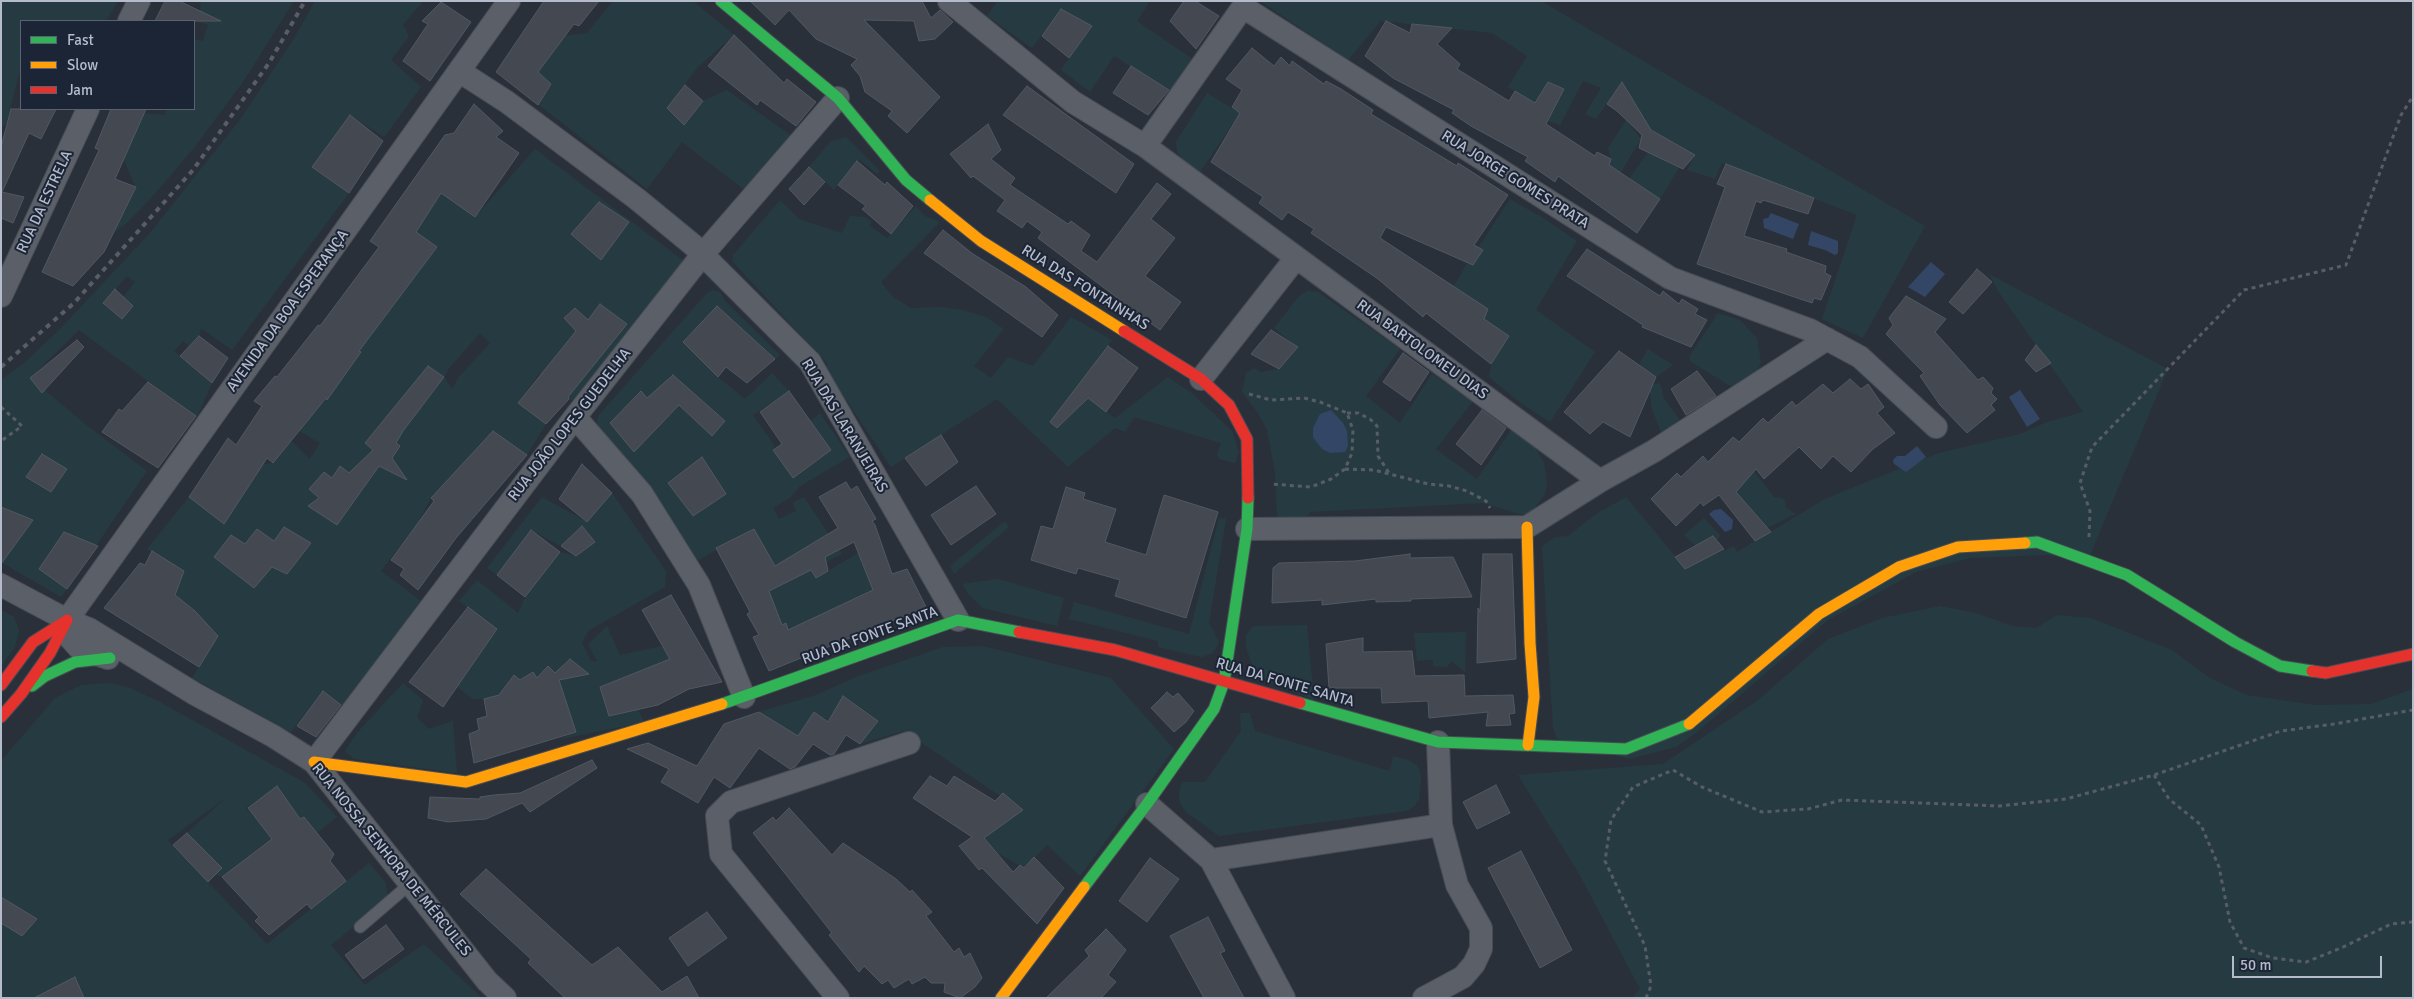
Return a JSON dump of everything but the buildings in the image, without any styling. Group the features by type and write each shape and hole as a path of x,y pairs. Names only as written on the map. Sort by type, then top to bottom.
{"street":[{"path":"129,20 138,1"},
{"name":"AVENIDA DA BOA ESPERANÇA","path":"67,620 509,1"},
{"name":"RUA DAS FONTAINHAS","path":"721,1 838,98 906,180 981,241 1202,379 1229,405 1247,440 1249,482 1247,529 1224,682 1214,709 1147,804 1001,998"},
{"name":"RUA BARTOLOMEU DIAS","path":"949,1 1073,102 1145,146 1600,481"},
{"name":"RUA JORGE GOMES PRATA","path":"1145,146 1243,7 1670,278 1810,330 1860,357 1936,427"},
{"name":"RUA DAS LARANJEIRAS","path":"459,71 507,102 637,199 703,254 810,362 958,620"},
{"name":"RUA JOÃO LOPES GUEDELHA","path":"314,762 575,417 703,254 838,98"},
{"name":"RUA DA ESTRELA","path":"1,296 88,110"},
{"path":"1202,379 1296,258"},
{"path":"1247,529 1527,527 1600,481 1654,451 1827,339"},
{"path":"575,417 642,494 699,585 744,697"},
{"path":"1527,527 1530,642 1534,697 1528,745"},
{"name":"RUA DA FONTE SANTA","path":"314,762 466,782 744,697 958,620 1114,650 1438,742 1528,745 1574,749 1626,749 1689,724 1819,614 1899,567 1958,547 2037,542 2127,575 2235,642 2280,666 2326,674 2413,654"},
{"name":"RUA NOSSA SENHORA DE MÉRCULES","path":"1,586 67,620 89,629 314,762 488,981 505,998"},
{"path":"1,685 33,642 67,620"},
{"path":"1,717 21,694 50,654 67,620"},
{"name":"RUA NOSSA SENHORA DE MÉRCULES","path":"67,620 70,638 80,648 164,674"},
{"path":"21,694 45,676 75,662 110,658"},
{"path":"1424,998 1463,977 1474,964 1481,949 1481,928 1457,885 1441,825 1438,742"},
{"path":"838,998 721,854 717,816 731,802 909,743"},
{"path":"1147,804 1211,860 1284,998"},
{"path":"1211,860 1441,825"}],"lane":[{"path":"360,927 410,884"}],"path":[{"path":"2088,560 2090,511 2080,483 2092,448 2244,290 2346,265 2402,115 2413,96"},
{"path":"1229,405 1242,392 1271,400 1304,398 1370,419 1377,426 1378,456 1390,474"},
{"path":"1,406 22,426 1,441"},
{"path":"1249,482 1291,487 1311,487 1331,479 1345,469 1352,453 1353,430 1347,413"},
{"path":"1345,469 1374,470 1428,484 1449,486 1480,498 1490,505 1491,527"},
{"path":"1646,998 1651,986 1645,946 1605,861 1611,820 1633,787 1674,770 1702,787 1762,812 1808,809 1842,800 1999,806 2066,799 2154,775 2281,731 2413,710"},
{"path":"2154,775 2169,799 2201,825 2220,867 2230,922 2244,948 2273,958 2306,962 2341,948 2391,924 2413,922"}],"green space":[{"path":"1,1 118,1 107,20 20,20 20,70 7,122 1,129"},
{"path":"201,1 294,1 243,82 193,149 152,197 126,224 114,232 136,188 124,160 144,113 164,115 166,110 195,110 195,39 203,41 208,25 198,22"},
{"path":"315,1 423,1 403,25 409,36 391,60 421,87 384,137 350,115 312,167 349,193 232,350 201,328 199,336 189,346 183,341 174,351 212,383 197,417 79,330 30,378 89,427 147,471 61,597 1,562 1,380 24,363 59,330 150,233 242,117 295,37","holes":["127,276 135,282 123,297 133,306 122,319 103,303"]},
{"path":"613,1 693,1 734,35 697,68 667,108 684,125 703,101 727,90 793,137 746,191 682,142 647,189 539,105 551,84 538,72 563,36 587,33"},
{"path":"998,1 1150,1 1137,21 1197,62 1175,93 1114,56 1090,92 1061,70 1091,26 1061,9 1032,48 987,16"},
{"path":"1260,1 1541,1 1925,226 1863,338 1822,319 1857,215 1722,163 1715,179 1687,170 1695,155 1651,130 1622,82 1596,119 1585,114 1601,88 1583,81 1560,125 1548,121 1564,89 1548,82 1535,103 1508,87 1527,56 1492,33 1381,21 1348,60"},
{"path":"1207,93 1240,113 1200,172 1187,164 1177,152 1176,142"},
{"path":"1626,120 1641,139 1618,177 1608,169 1611,159 1608,148"},
{"path":"846,137 880,171 877,174 859,159 834,190 809,167 830,142"},
{"path":"471,146 461,207 475,217 535,149 692,267 580,402 569,399 565,393 539,374 518,403 546,424 527,455 493,431 431,498 419,521 381,571 425,604 347,709 323,691 291,732 192,678 218,636 195,611 175,595 184,571 147,549 189,497 224,524 263,464 274,463 291,441 310,459 320,443 299,431 327,399 366,340 437,247 416,232","holes":["600,304 627,324 582,380 556,355 576,331 564,317 575,308 588,320","480,333 490,343 458,378 452,389 444,377 450,367","428,366 444,377 394,442 400,446 392,458 397,466 391,472 379,466 337,525 309,506 319,498 309,489 324,472 332,478 340,467 349,473 373,450 365,443","284,527 254,588 215,557 231,535 245,544 257,529 274,541"]},
{"path":"1648,152 1679,168 1660,199 1629,179"},
{"path":"1510,199 1545,219 1577,241 1536,310 1595,352 1550,422 1522,404 1489,377 1491,364 1509,336 1484,319 1488,309 1441,324 1431,318 1459,278 1467,263 1473,265 1482,250 1478,248"},
{"path":"780,200 799,219 842,233 850,216 864,217 871,221 870,226 887,238 916,206 925,216 940,222 881,282 893,297 911,308 943,307 963,310 986,317 1004,329 974,366 991,378 1008,357 1033,366 1071,317 1112,340 1062,407 1073,413 1088,398 1115,418 1168,377 1193,394 1232,431 1239,452 1235,463 1219,459 1217,455 1221,443 1134,417 1125,432 1115,428 1068,467 997,399 891,467 826,370 827,363 733,262 733,255"},
{"path":"1989,274 2168,369 2088,560 2046,555 1970,558 1916,572 1828,620 1697,732 1676,747 1629,759 1557,739 1553,728 1542,546 1555,537 1568,536 1596,514 1626,497 1685,568 1734,546 1737,552 1825,499 1939,453 2020,434 2047,422 2083,412 1998,291"},
{"path":"713,290 720,292 725,301 780,355 775,359 717,306 683,342 718,377 745,399 772,373 789,391 753,415 774,445 773,450 793,478 831,450 811,421 820,413 850,457 800,486 791,497 773,508 779,519 796,511 793,502 804,497 842,554 826,562 813,543 798,552 816,578 858,553 873,590 788,630 786,624 778,627 778,614 773,602 756,597 785,583 754,529 698,560 596,433 598,416 707,293"},
{"path":"1308,291 1318,292 1400,349 1366,396 1400,423 1432,374 1473,401 1436,449 1477,479 1512,429 1535,447 1544,463 1547,484 1545,494 1530,514 1519,514 1483,503 1310,512 1307,517 1282,521 1277,515 1275,472 1267,430 1258,413 1242,392 1246,373 1254,368 1261,372 1279,369 1298,348 1274,328 1299,296"},
{"path":"1718,313 1740,320 1757,338 1761,362 1751,386 1740,392 1691,362 1689,357"},
{"path":"1648,349 1673,365 1656,377 1639,365"},
{"path":"1660,383 1664,398 1684,426 1663,438 1652,409 1649,385"},
{"path":"1754,471 1774,497 1782,498 1786,502 1785,507 1796,514 1767,528 1736,492"},
{"path":"612,493 666,571 665,587 588,631 582,643 591,661 597,661 588,644 607,626 620,655 667,645 672,658 600,687 609,716 638,709 644,722 557,740 576,732 564,694 552,682 588,673 570,659 555,673 537,678 533,672 520,680 514,675 505,687 515,691 484,699 473,699 457,687 497,630 459,601 477,580 518,613 525,597 560,552 576,556 595,542 582,526 561,546 531,530 497,575 487,568 542,497 587,522"},
{"path":"1219,518 1226,519 1209,623 1219,642 1213,653 1201,657 1158,647 1158,641 1069,619 1074,602 1189,634"},
{"path":"1704,518 1721,536 1716,540 1696,546 1684,535"},
{"path":"1005,521 1009,527 954,574 950,566"},
{"path":"998,579 1064,598 1057,626 983,608 969,595 962,584"},
{"path":"1940,606 1976,613 2012,626 2036,628 2057,615 2091,618 2172,650 2210,678 2247,695 2315,705 2371,704 2413,689 2413,998 1632,998 1640,989 1578,872 1518,775 1663,764 1757,701 1828,639 1882,618"},
{"path":"1,610 14,617 19,630 15,647 1,666"},
{"path":"1307,625 1314,700 1268,682 1259,674 1251,662 1246,647 1246,635 1253,626"},
{"path":"1466,632 1465,672 1451,661 1447,667 1433,666 1433,660 1417,661 1414,633"},
{"path":"983,646 1111,678 1174,749 1080,876 1047,845 1024,868 996,852 979,832 1022,810 1003,793 1000,796 904,731 860,744 878,720 844,696 828,722 814,712 798,736 759,712 816,695 856,677 943,647"},
{"path":"110,683 130,688 158,701 304,782 337,817 317,833 303,817 264,844 222,877 215,874 222,867 187,833 227,797 168,840 267,944 369,863 386,883 388,898 331,945 365,985 424,944 482,998 1,998 1,761 55,698 81,685","holes":["277,787 291,807 264,828 246,808"]},
{"path":"403,683 423,700 417,718 429,729 453,721 457,773 354,759 345,751 357,733"},
{"path":"1240,713 1250,713 1255,731 1390,771 1393,756 1408,760 1417,765 1421,776 1419,799 1415,806 1406,811 1219,836 1186,812 1180,803 1179,793 1182,782 1205,782 1241,731"}],"water":[{"path":"1771,213 1799,224 1793,239 1764,228 1763,219 1768,218"},
{"path":"1811,231 1838,241 1838,253 1835,255 1808,245"},
{"path":"1931,262 1945,274 1925,297 1908,287"},
{"path":"2020,390 2040,419 2027,427 2009,397"},
{"path":"1331,410 1343,423 1347,431 1348,446 1345,452 1330,453 1322,449 1313,437 1313,428 1320,414"},
{"path":"1917,446 1926,457 1906,472 1894,464 1893,460 1897,456 1905,456"},
{"path":"1721,509 1733,520 1732,529 1725,532 1709,514 1714,510"}],"railway":[{"path":"1,367 74,303 193,170 269,63 305,1"}],"traffic: fast":[{"path":"721,1 838,98 906,180 930,200"},
{"path":"1084,887 1147,804 1214,709 1224,682 1247,529 1248,498"},
{"path":"2025,543 2037,542 2127,575 2235,642 2280,666 2312,671"},
{"path":"722,704 958,620 1019,632"},
{"path":"32,686 45,676 75,662 110,658"},
{"path":"1300,703 1438,742 1626,749 1689,724"}],"traffic: slow":[{"path":"930,200 981,241 1124,331"},
{"path":"1527,527 1530,643 1534,697 1528,745"},
{"path":"1689,724 1819,614 1899,567 1958,547 2025,543"},
{"path":"314,762 466,782 722,704"},
{"path":"1001,998 1084,887"}],"traffic: jam":[{"path":"1124,331 1201,379 1229,405 1247,439 1248,498"},
{"path":"1,717 21,694 50,653 67,620"},
{"path":"1,685 33,642 66,621"},
{"path":"1019,632 1115,650 1300,703"},
{"path":"2312,671 2326,673 2413,654"}]}
